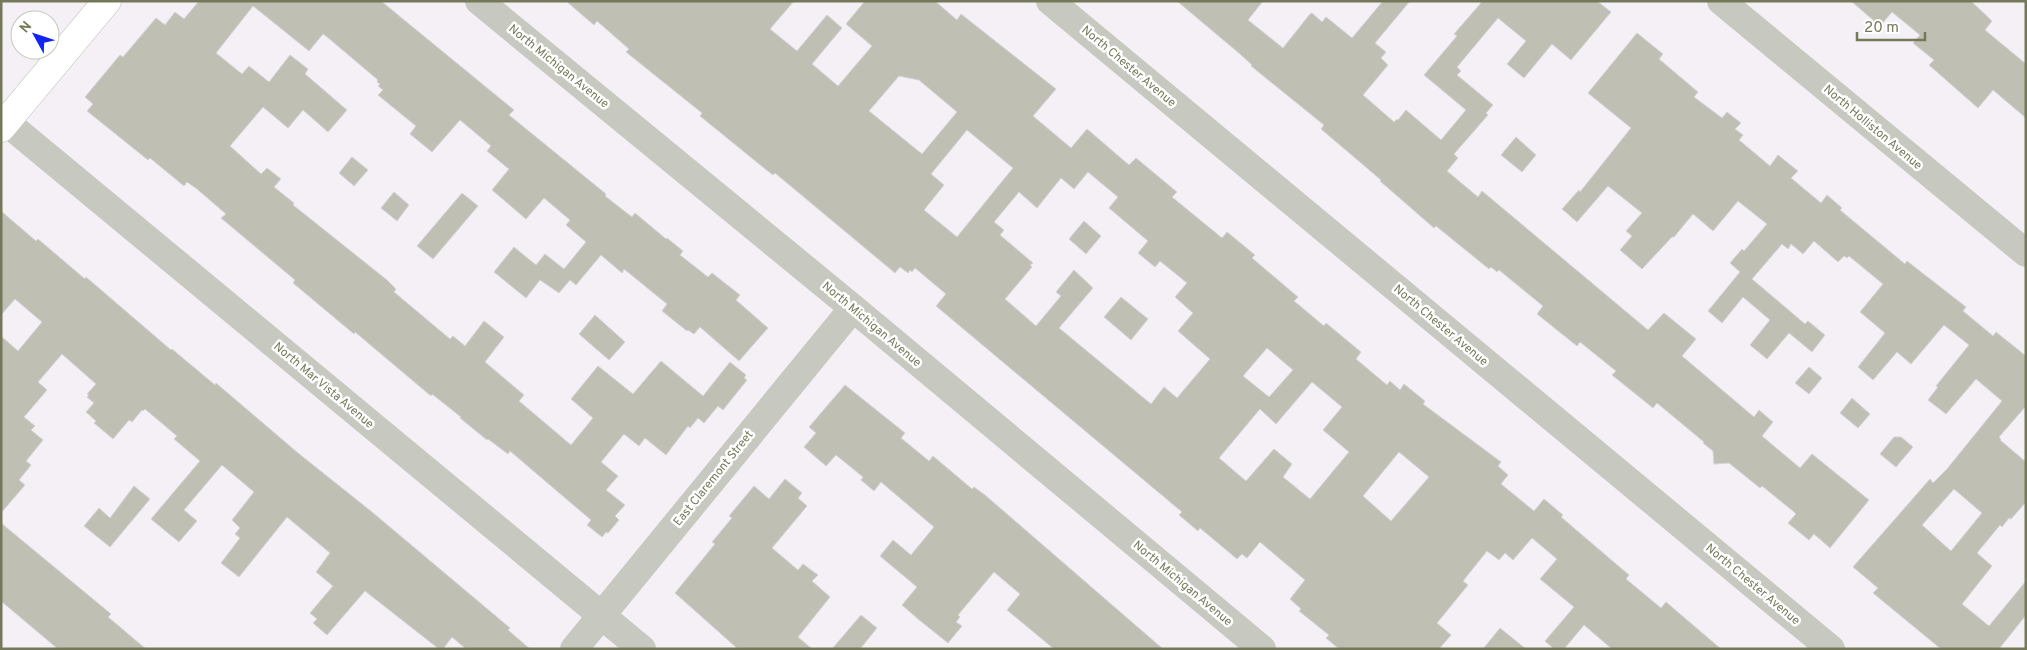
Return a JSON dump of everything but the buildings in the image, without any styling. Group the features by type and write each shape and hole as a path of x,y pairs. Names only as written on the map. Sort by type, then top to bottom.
{"main road":[{"path":"4,125 107,1"}],"street":[{"name":"North Michigan Avenue","path":"480,1 853,308 1262,649"},
{"name":"North Chester Avenue","path":"1050,1 1831,649"},
{"name":"North Holliston Avenue","path":"1721,1 2026,254"},
{"name":"North Mar Vista Avenue","path":"4,125 642,649"},
{"name":"East Claremont Street","path":"574,649 853,308"}]}
